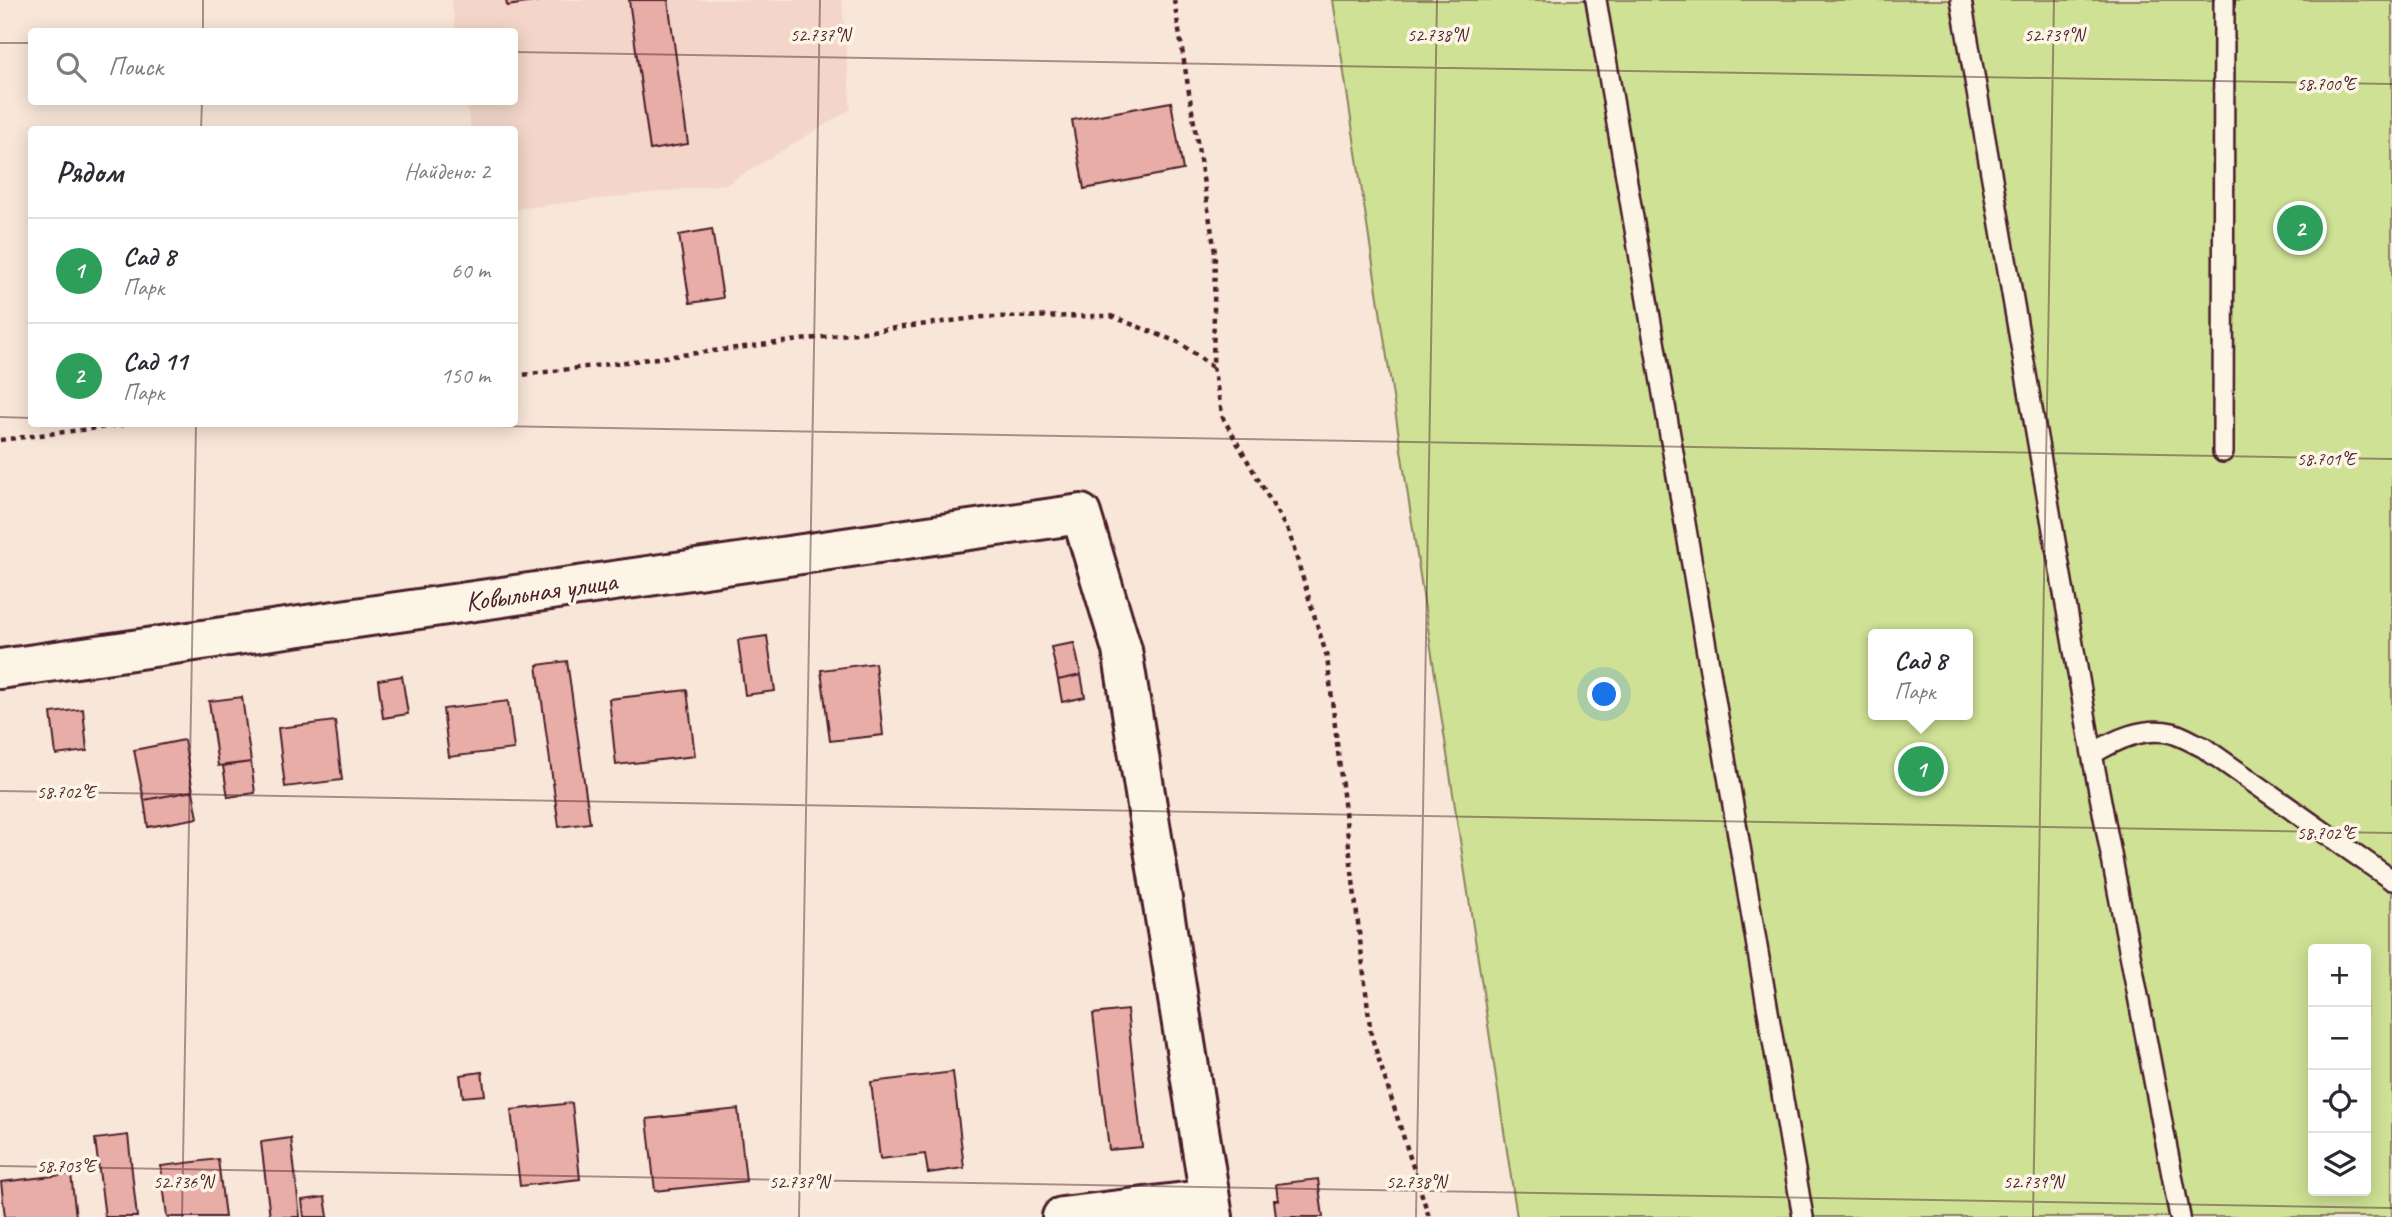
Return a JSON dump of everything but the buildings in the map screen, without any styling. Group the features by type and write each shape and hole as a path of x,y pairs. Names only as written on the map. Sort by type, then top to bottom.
{"street":[{"name":"Ковыльная улица","path":"0,668 1081,514 1122,650 1211,1208"},
{"path":"1062,1217 1211,1208"}],"lane":[{"path":"1595,0 1803,1217"},
{"path":"1961,0 2092,754 2180,1217"},
{"path":"2223,452 2224,0"},
{"path":"2092,754 2119,738 2145,732 2172,733 2203,747 2392,880"}],"path":[{"path":"1174,0 1214,252 1213,367 1223,418 1289,533 1327,657 1371,1035 1429,1217"},
{"path":"518,376 996,317 1111,316 1180,343 1213,367"},
{"path":"0,440 105,427"}],"shaded area":[{"path":"451,0 842,0 851,109 727,184 518,209 518,126 470,126 467,105 518,105 518,28 456,28"}],"green space":[{"path":"1333,0 2392,0 2392,1217 1517,1217"}],"place":[{"name":"Сад 11","path":"2300,228"},
{"name":"Сад 8","path":"1921,769"}]}
